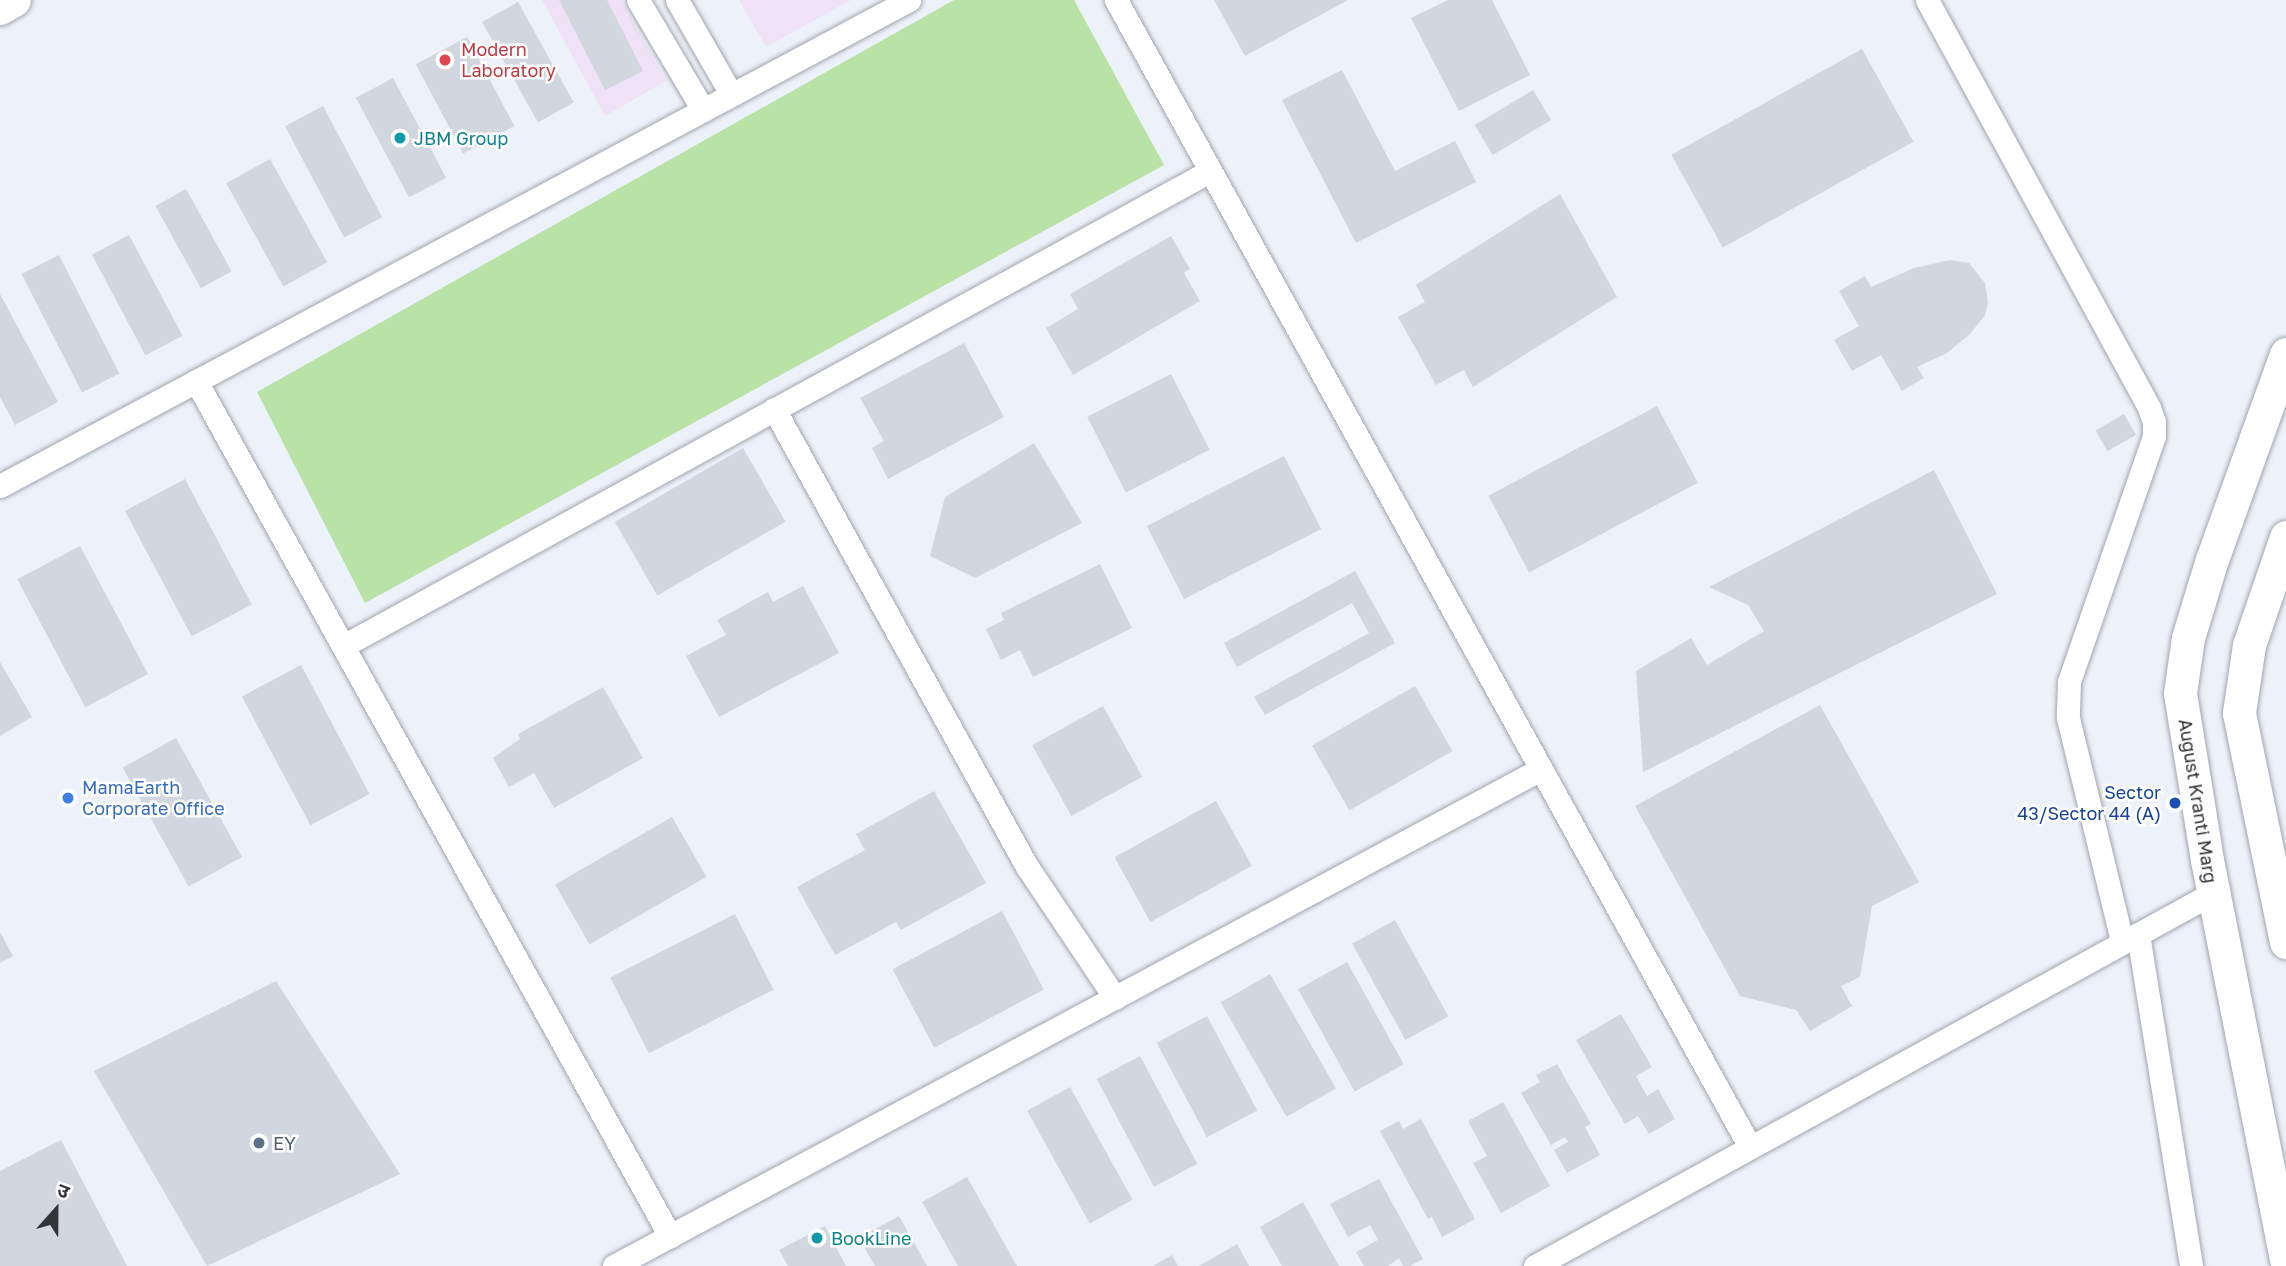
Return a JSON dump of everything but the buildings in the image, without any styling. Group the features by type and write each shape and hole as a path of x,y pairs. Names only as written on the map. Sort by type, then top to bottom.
{"main road":[{"path":"0,8 14,0"},
{"name":"August Kranti Marg","path":"2286,354 2212,559 2188,638 2180,693 2213,893 2286,1259"},
{"path":"2286,537 2249,645 2239,713 2286,943"}],"street":[{"path":"638,0 703,110"},
{"path":"677,0 731,94"},
{"path":"0,486 909,0"},
{"path":"1116,0 1750,1147"},
{"path":"1927,0 2149,408 2154,422 2154,436 2069,682 2068,718 2130,938 2191,1266"},
{"path":"343,646 1210,171"},
{"path":"196,381 670,1236"},
{"path":"774,410 1026,865 1115,998"},
{"path":"614,1266 1541,769"},
{"path":"1535,1266 2213,893"}],"shaded area":[{"path":"542,0 621,0 666,81 605,116"},
{"path":"739,0 851,0 766,47"}],"green space":[{"path":"954,0 1074,0 1164,165 365,603 257,392"}],"place":[{"name":"Modern Laboratory","path":"445,60"},
{"name":"JBM Group","path":"400,138"},
{"name":"MamaEarth Corporate Office","path":"68,798"},
{"name":"Sector 43/Sector 44 (A)","path":"2175,803"},
{"name":"EY","path":"259,1143"},
{"name":"BookLine","path":"817,1238"}]}
